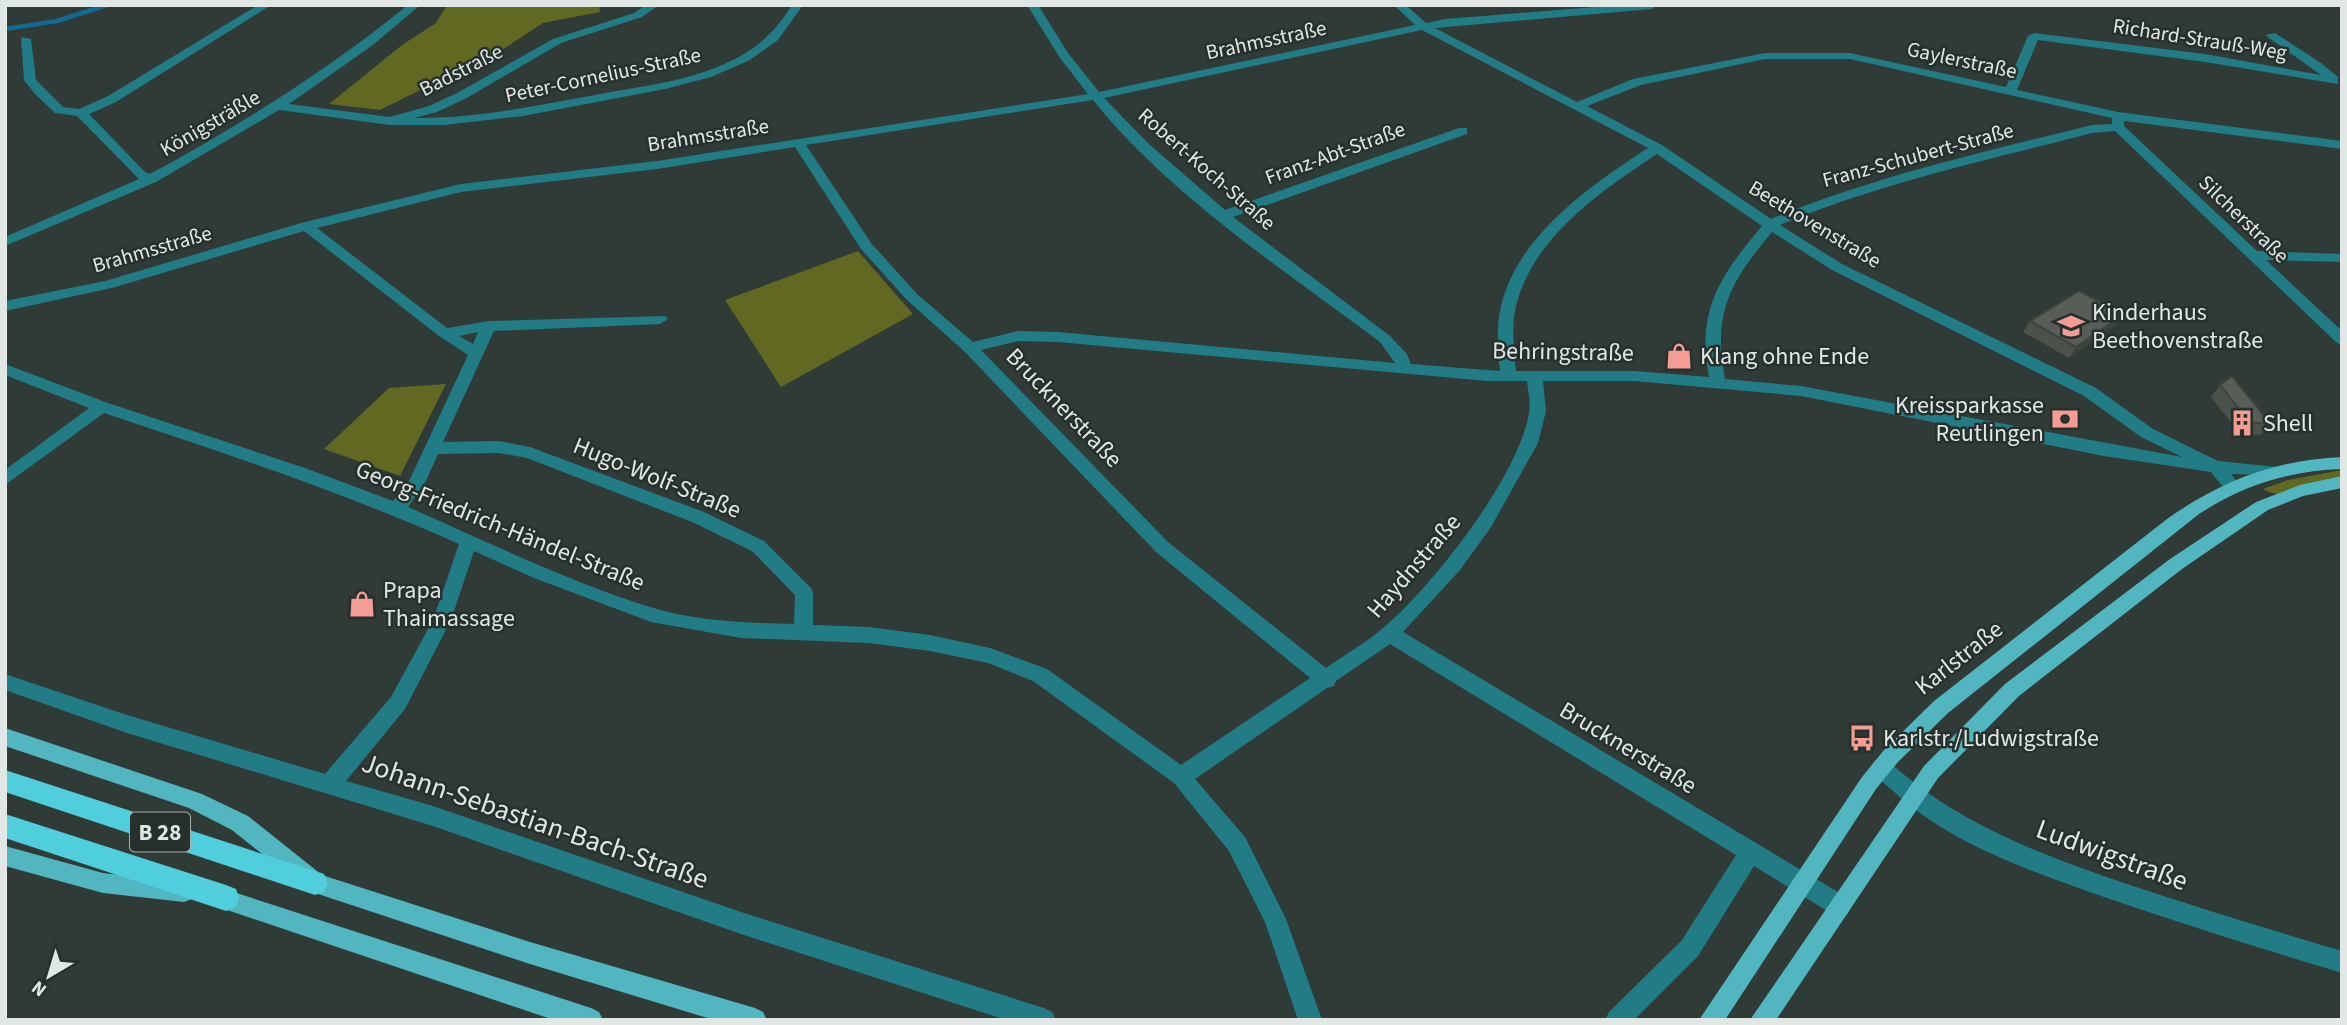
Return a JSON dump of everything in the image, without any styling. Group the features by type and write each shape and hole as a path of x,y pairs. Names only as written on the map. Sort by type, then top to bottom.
{"highway":[{"name":"B 28","path":"5,781 315,883"},
{"name":"B 28","path":"5,826 226,898"}],"main road":[{"name":"Karlstraße","path":"1711,1020 1800,882 1881,767 1927,718 2126,561 2232,487 2271,471 2307,464 2342,463"},
{"path":"1762,1020 1914,796 1948,753 2012,690 2176,564 2262,506 2300,491 2342,482"},
{"path":"2232,487 2262,506"},
{"path":"5,737 206,807 240,823 315,883"},
{"path":"5,856 103,883 226,898"},
{"name":"B 28","path":"315,883 530,953 755,1020"},
{"name":"B 28","path":"226,898 591,1020"}],"street":[{"path":"25,39 30,80 59,110 80,113 112,99 266,5"},
{"name":"Königsträßle","path":"5,242 94,208 151,179 276,106 354,56 415,5"},
{"name":"Badstraße","path":"276,106 390,121 433,109 558,41 638,15 654,5"},
{"name":"Peter-Cornelius-Straße","path":"390,121 456,123 507,116 705,75 764,46 781,31 798,5"},
{"name":"Robert-Koch-Straße","path":"1032,5 1096,96 1222,216 1385,339 1402,358 1405,369"},
{"name":"Beethovenstraße","path":"1399,5 1423,26 1657,148 1715,190 1837,267 2090,392 2147,433 2216,467"},
{"name":"Brahmsstraße","path":"5,306 107,285 306,226 461,188 657,165 1096,96 1310,53 1423,26 1652,6"},
{"name":"Richard-Strauß-Weg","path":"2271,35 2317,65 2338,84"},
{"name":"Richard-Strauß-Weg","path":"2011,90 2034,36 2193,56 2338,84"},
{"name":"Gaylerstraße","path":"1577,106 1637,82 1725,62 1806,54 1850,56 2011,90 2118,121 2342,145"},
{"path":"80,113 139,174 151,179"},
{"name":"Franz-Schubert-Straße","path":"1717,383 1713,357 1719,298 1734,270 1771,225 1819,204 2118,121"},
{"name":"Silcherstraße","path":"2118,121 2251,255 2342,340"},
{"name":"Franz-Abt-Straße","path":"1222,216 1464,131"},
{"name":"Brucknerstraße","path":"797,141 866,246 912,297 970,348 1162,547 1327,680"},
{"path":"1509,377 1508,307 1517,279 1563,220 1622,170 1657,148"},
{"path":"306,226 444,333 477,354"},
{"path":"2251,255 2342,258"},
{"path":"444,333 489,326 660,318"},
{"path":"397,509 417,481 489,326"},
{"name":"Behringstraße","path":"970,348 1018,336 1058,337 1509,377 1634,376 1717,383 1801,391 2192,465 2271,471"},
{"name":"Georg-Friedrich-Händel-Straße","path":"5,369 102,407 229,448 397,509 468,543 603,600 651,615 741,630 893,638 990,656 1040,676 1085,705 1181,777 1237,844 1275,919 1310,1020"},
{"name":"Haydnstraße","path":"1181,777 1327,680 1390,634 1454,565 1485,522 1530,443 1538,411 1535,378"},
{"path":"5,479 102,407"},
{"name":"Hugo-Wolf-Straße","path":"434,447 499,447 530,453 698,517 758,546 804,593 803,632"},
{"name":"Behringstraße","path":"2192,465 2232,487"},
{"path":"2216,467 2232,487"},
{"path":"331,783 398,703 442,621 468,543"},
{"name":"Brucknerstraße","path":"1390,634 1840,906"},
{"name":"Johann-Sebastian-Bach-Straße","path":"5,682 127,724 331,783 741,923 1044,1020"},
{"name":"Ludwigstraße","path":"1881,767 1914,796 1959,824 2052,868 2193,917 2342,962"},
{"path":"1617,1020 1690,948 1750,852"}],"green space":[{"path":"447,5 599,5 600,12 543,23 505,48 380,110 329,104 402,45 436,23"},
{"path":"858,251 913,314 781,387 725,300"},
{"path":"446,384 400,476 324,449 389,388"},
{"path":"2342,470 2342,477 2302,491 2281,494 2263,489 2288,480"}],"building":[{"name":"Kinderhaus Beethovenstraße","path":"2079,291 2124,314 2076,347 2030,321"},
{"path":"2232,376 2270,423 2250,423 2220,385"}],"waterway":[{"path":"5,29 57,21 107,5"}],"place":[{"name":"Kinderhaus Beethovenstraße","path":"2071,326"},
{"name":"Klang ohne Ende","path":"1679,356"},
{"name":"Kreissparkasse Reutlingen","path":"2065,419"},
{"name":"Shell","path":"2242,423"},
{"name":"Prapa Thaimassage","path":"362,604"},
{"name":"Karlstr./Ludwigstraße","path":"1862,738"}]}
